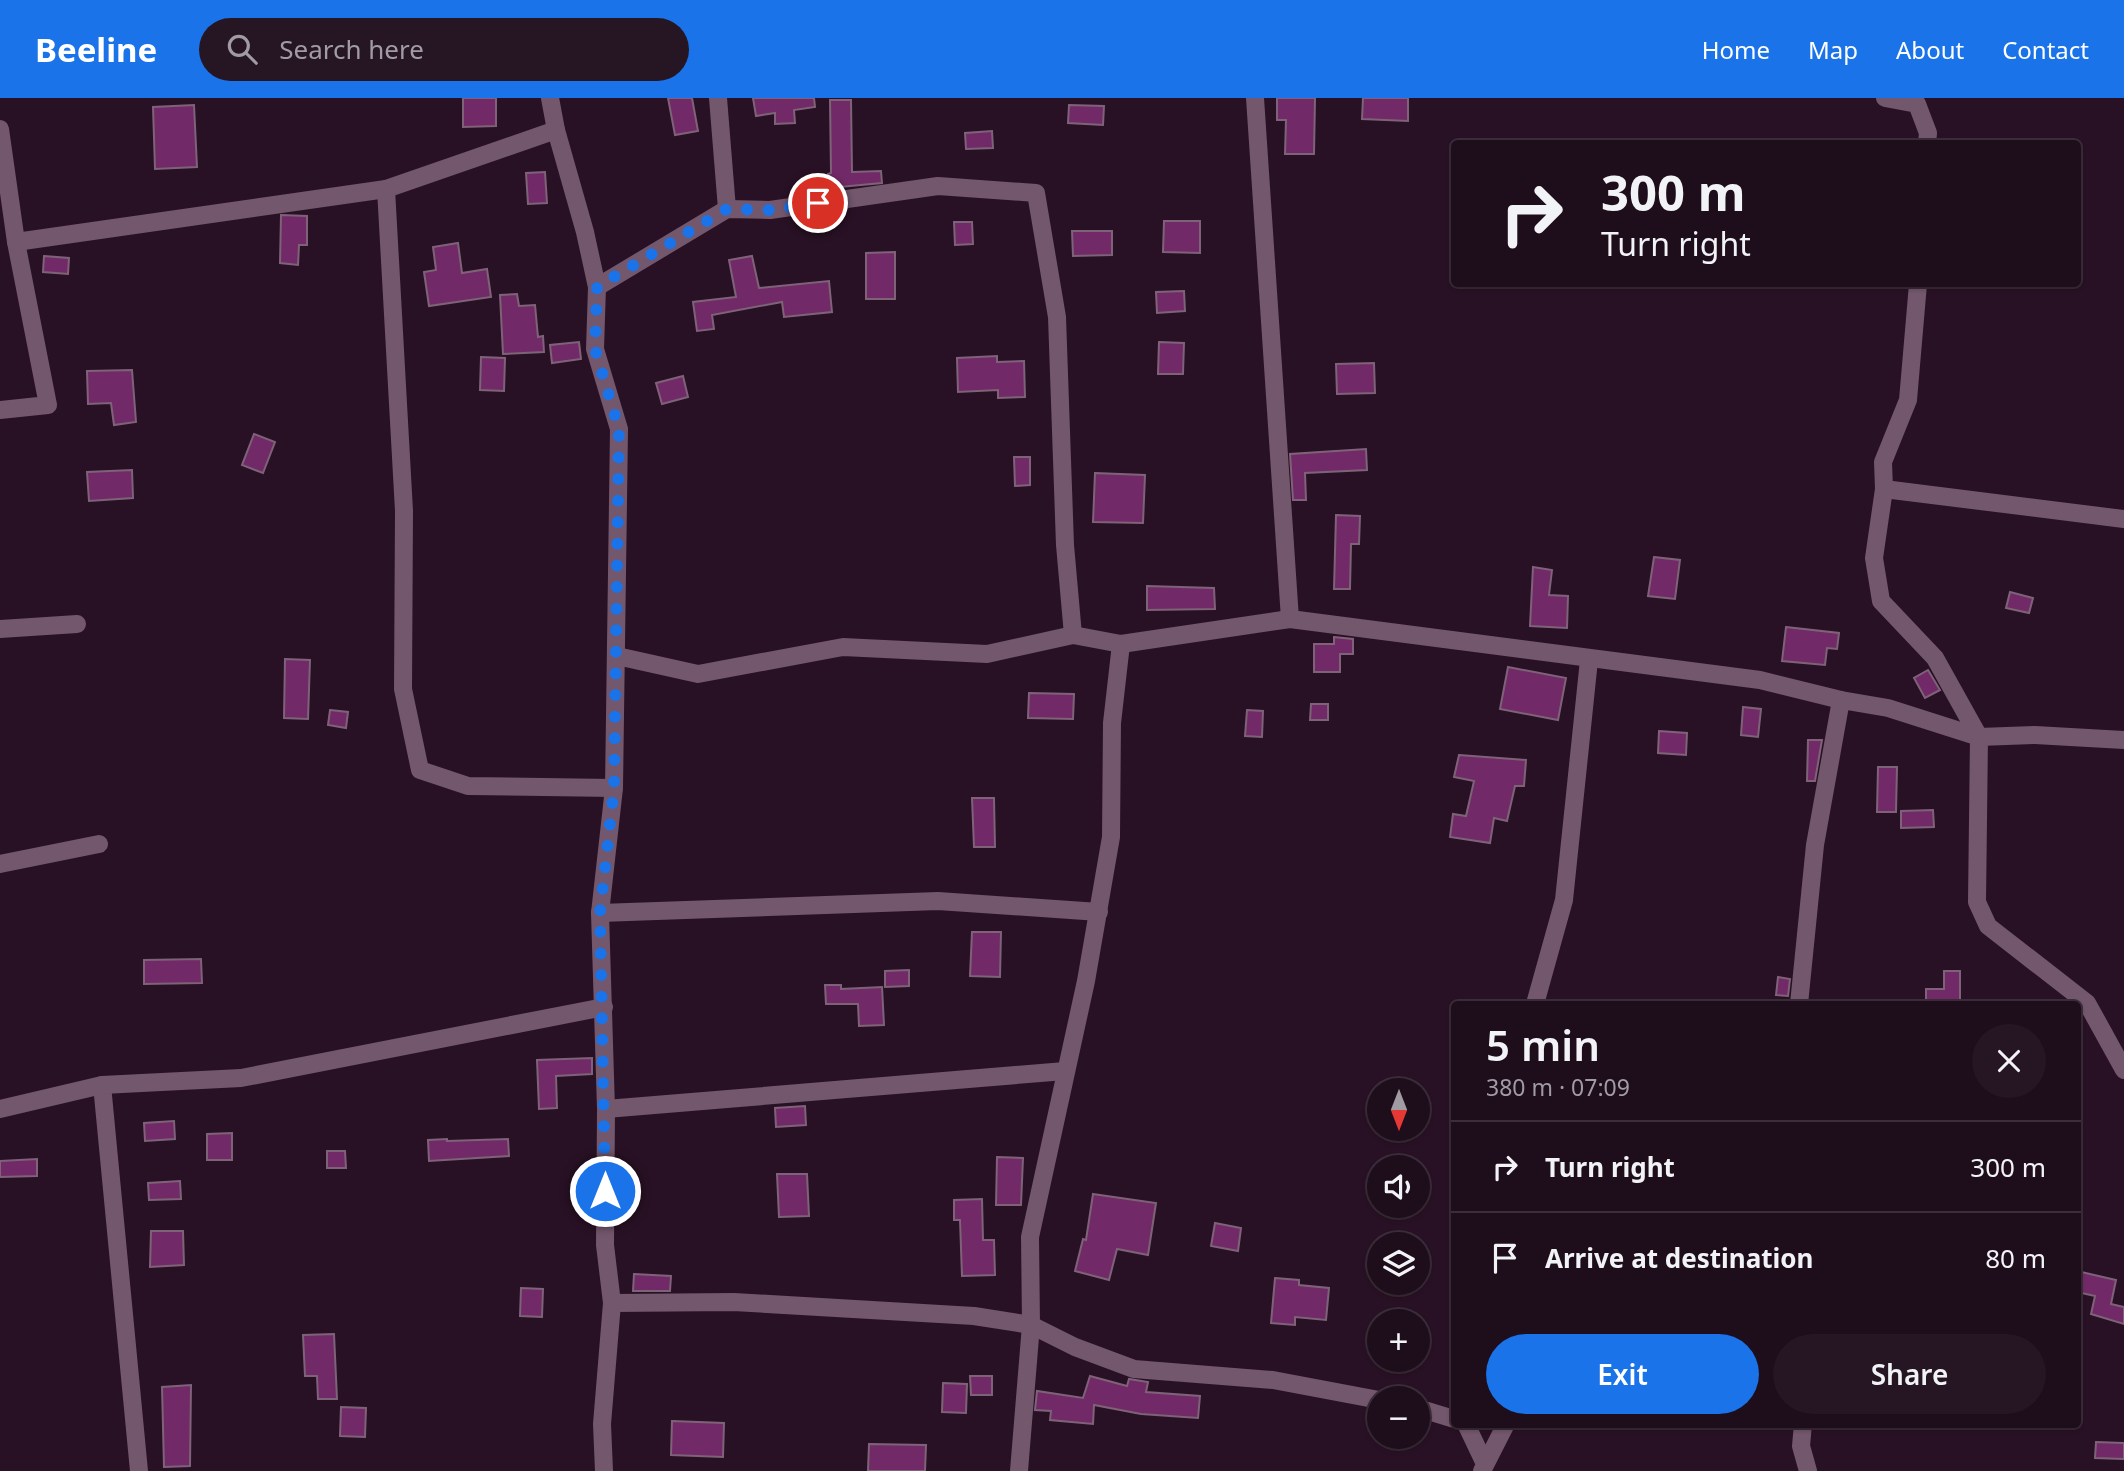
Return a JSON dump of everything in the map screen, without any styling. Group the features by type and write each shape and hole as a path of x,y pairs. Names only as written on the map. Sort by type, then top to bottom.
{"street":[{"path":"550,98 597,287 595,349 619,429 614,788 600,913 606,1109 605,1245 612,1303 602,1424 604,1471"},
{"path":"718,98 727,209"},
{"path":"1255,98 1290,619"},
{"path":"1885,98 1917,104 1928,133 1927,140"},
{"path":"0,129 16,242 48,405 0,410"},
{"path":"16,242 386,189 556,130"},
{"path":"597,287 727,209 771,210 938,186 1036,193 1057,317 1065,545 1073,635"},
{"path":"386,189 404,510 403,689 420,770 468,786 614,788"},
{"path":"1918,287 1908,400 1883,462 1884,489 1874,558 1881,601 1935,658 1979,737 1977,902 1988,926 2087,1003 2124,1070"},
{"path":"1884,489 2124,519"},
{"path":"617,656 698,674 843,647 987,654 1073,635 1121,644 1290,619 1589,660 1760,680 1841,700 1888,708 1979,737 2035,734 2124,740"},
{"path":"0,629 77,624"},
{"path":"1019,1471 1031,1325 1030,1237 1099,912 1111,838 1112,723 1121,644"},
{"path":"1536,1001 1564,900 1589,660"},
{"path":"1799,1001 1815,845 1841,700"},
{"path":"0,864 99,844"},
{"path":"600,913 938,901 1099,912"},
{"path":"0,1109 102,1085 241,1078 604,1007"},
{"path":"606,1109 1065,1071"},
{"path":"102,1085 139,1471"},
{"path":"612,1303 734,1303 974,1316 1031,1325 1075,1347 1134,1369 1273,1380 1367,1398"},
{"path":"1430,1412 1451,1418"},
{"path":"1468,1428 1483,1466"},
{"path":"1483,1466 1504,1428"},
{"path":"1802,1428 1801,1446 1808,1471"}],"building":[{"path":"463,98 496,98 496,126 463,127"},
{"path":"668,98 692,98 698,131 675,135"},
{"path":"753,98 814,98 815,107 794,110 795,123 775,124 775,113 756,116"},
{"path":"1277,98 1315,98 1314,154 1285,154 1286,120 1277,120"},
{"path":"1363,98 1408,98 1408,121 1362,119"},
{"path":"830,100 851,100 852,172 881,171 882,183 829,188"},
{"path":"194,105 197,167 155,169 153,107"},
{"path":"1069,105 1104,106 1103,125 1068,123"},
{"path":"992,131 993,148 966,149 965,133"},
{"path":"545,172 547,203 528,204 526,173"},
{"path":"281,215 307,216 307,245 299,245 298,265 280,263"},
{"path":"1164,221 1200,221 1200,253 1163,252"},
{"path":"954,222 972,222 973,244 955,245"},
{"path":"1072,231 1112,231 1112,255 1073,256"},
{"path":"458,243 462,273 487,269 491,297 429,306 424,272 436,270 433,247"},
{"path":"895,252 895,299 866,299 866,253"},
{"path":"44,256 69,258 68,274 43,272"},
{"path":"752,256 759,288 829,281 832,312 784,317 782,302 712,315 714,329 697,331 693,302 736,297 729,260"},
{"path":"1184,291 1185,311 1157,313 1156,292"},
{"path":"517,294 519,306 535,305 538,337 543,336 544,352 503,354 500,295"},
{"path":"579,342 581,359 552,363 550,345"},
{"path":"1159,342 1184,343 1183,374 1158,374"},
{"path":"997,356 997,362 1024,361 1025,397 998,398 998,390 958,392 957,358"},
{"path":"481,357 505,358 504,391 480,390"},
{"path":"1374,363 1375,393 1337,394 1336,364"},
{"path":"132,370 136,422 114,425 111,403 88,404 87,371"},
{"path":"683,376 688,397 662,404 656,383"},
{"path":"254,434 275,442 263,473 242,465"},
{"path":"1366,449 1367,470 1305,473 1306,500 1293,500 1290,454"},
{"path":"1014,457 1030,457 1030,485 1015,486"},
{"path":"132,470 133,498 89,501 87,472"},
{"path":"1095,473 1145,475 1143,523 1093,522"},
{"path":"1336,515 1360,516 1359,544 1351,544 1350,589 1334,589"},
{"path":"1654,557 1680,560 1675,599 1648,596"},
{"path":"1533,567 1552,570 1549,595 1568,596 1567,628 1530,626"},
{"path":"1147,586 1214,588 1215,609 1147,610"},
{"path":"2010,592 2033,598 2029,613 2006,608"},
{"path":"1786,627 1839,633 1837,649 1827,648 1825,665 1782,661"},
{"path":"1334,637 1353,639 1353,654 1340,654 1340,672 1314,672 1314,644 1334,644"},
{"path":"285,659 310,660 308,719 284,718"},
{"path":"1508,667 1566,678 1558,720 1500,709"},
{"path":"1928,670 1940,690 1925,698 1914,678"},
{"path":"1029,693 1074,694 1073,719 1028,718"},
{"path":"1311,704 1328,704 1328,720 1310,720"},
{"path":"1743,707 1761,709 1758,737 1741,735"},
{"path":"330,710 348,712 346,728 328,725"},
{"path":"1247,710 1263,711 1262,737 1245,736"},
{"path":"1659,731 1687,733 1686,755 1658,753"},
{"path":"1808,740 1822,740 1815,781 1807,781"},
{"path":"1459,755 1526,760 1524,786 1515,786 1507,821 1494,818 1490,843 1450,837 1453,814 1466,816 1474,781 1454,777"},
{"path":"1878,767 1897,767 1896,812 1877,812"},
{"path":"972,798 994,798 995,847 974,847"},
{"path":"1933,810 1934,827 1901,828 1901,811"},
{"path":"972,932 1001,932 1000,977 970,976"},
{"path":"201,959 202,983 144,984 144,960"},
{"path":"909,970 909,986 885,987 885,971"},
{"path":"1944,971 1960,971 1960,1001 1926,1001 1926,989 1944,989"},
{"path":"1778,977 1790,979 1788,996 1776,995"},
{"path":"825,985 841,985 841,989 882,987 884,1025 859,1026 858,1004 826,1004"},
{"path":"592,1058 592,1074 556,1076 557,1108 539,1109 537,1060"},
{"path":"805,1106 806,1125 776,1127 775,1108"},
{"path":"174,1121 175,1139 145,1141 144,1123"},
{"path":"232,1133 232,1160 207,1160 207,1134"},
{"path":"508,1139 509,1156 429,1161 428,1140"},
{"path":"327,1151 345,1151 346,1168 327,1168"},
{"path":"997,1157 1023,1158 1021,1205 996,1205"},
{"path":"37,1159 37,1176 0,1177 0,1161"},
{"path":"777,1174 807,1174 809,1216 779,1217"},
{"path":"180,1181 181,1199 149,1200 148,1183"},
{"path":"1093,1194 1156,1203 1148,1255 1117,1249 1109,1280 1075,1271 1083,1239 1086,1240"},
{"path":"982,1199 983,1240 994,1240 995,1275 962,1276 960,1220 954,1220 954,1200"},
{"path":"1215,1223 1241,1228 1238,1251 1211,1246"},
{"path":"151,1231 183,1231 184,1265 150,1267"},
{"path":"2081,1272 2116,1280 2111,1304 2124,1307 2124,1324 2091,1314 2095,1296 2081,1293"},
{"path":"634,1274 671,1276 670,1291 633,1291"},
{"path":"1275,1278 1299,1280 1299,1285 1329,1288 1326,1320 1295,1317 1295,1325 1271,1323"},
{"path":"521,1288 543,1289 542,1317 520,1316"},
{"path":"334,1334 337,1399 318,1399 317,1376 305,1376 303,1335"},
{"path":"970,1376 992,1376 992,1395 971,1395"},
{"path":"1090,1376 1127,1386 1129,1379 1148,1382 1146,1392 1200,1396 1198,1418 1141,1414 1094,1405 1093,1424 1050,1420 1051,1411 1035,1410 1037,1391 1083,1398"},
{"path":"943,1383 967,1384 966,1413 942,1412"},
{"path":"191,1385 190,1466 164,1467 162,1387"},
{"path":"341,1407 366,1408 365,1437 340,1436"},
{"path":"672,1421 724,1423 723,1457 671,1455"},
{"path":"2096,1442 2124,1443 2124,1459 2095,1458"},
{"path":"869,1444 926,1445 925,1471 868,1471"}],"route":[{"path":"605,1191 606,1109 600,913 614,788 619,429 595,349 597,287 727,209 771,210 818,203"}]}
